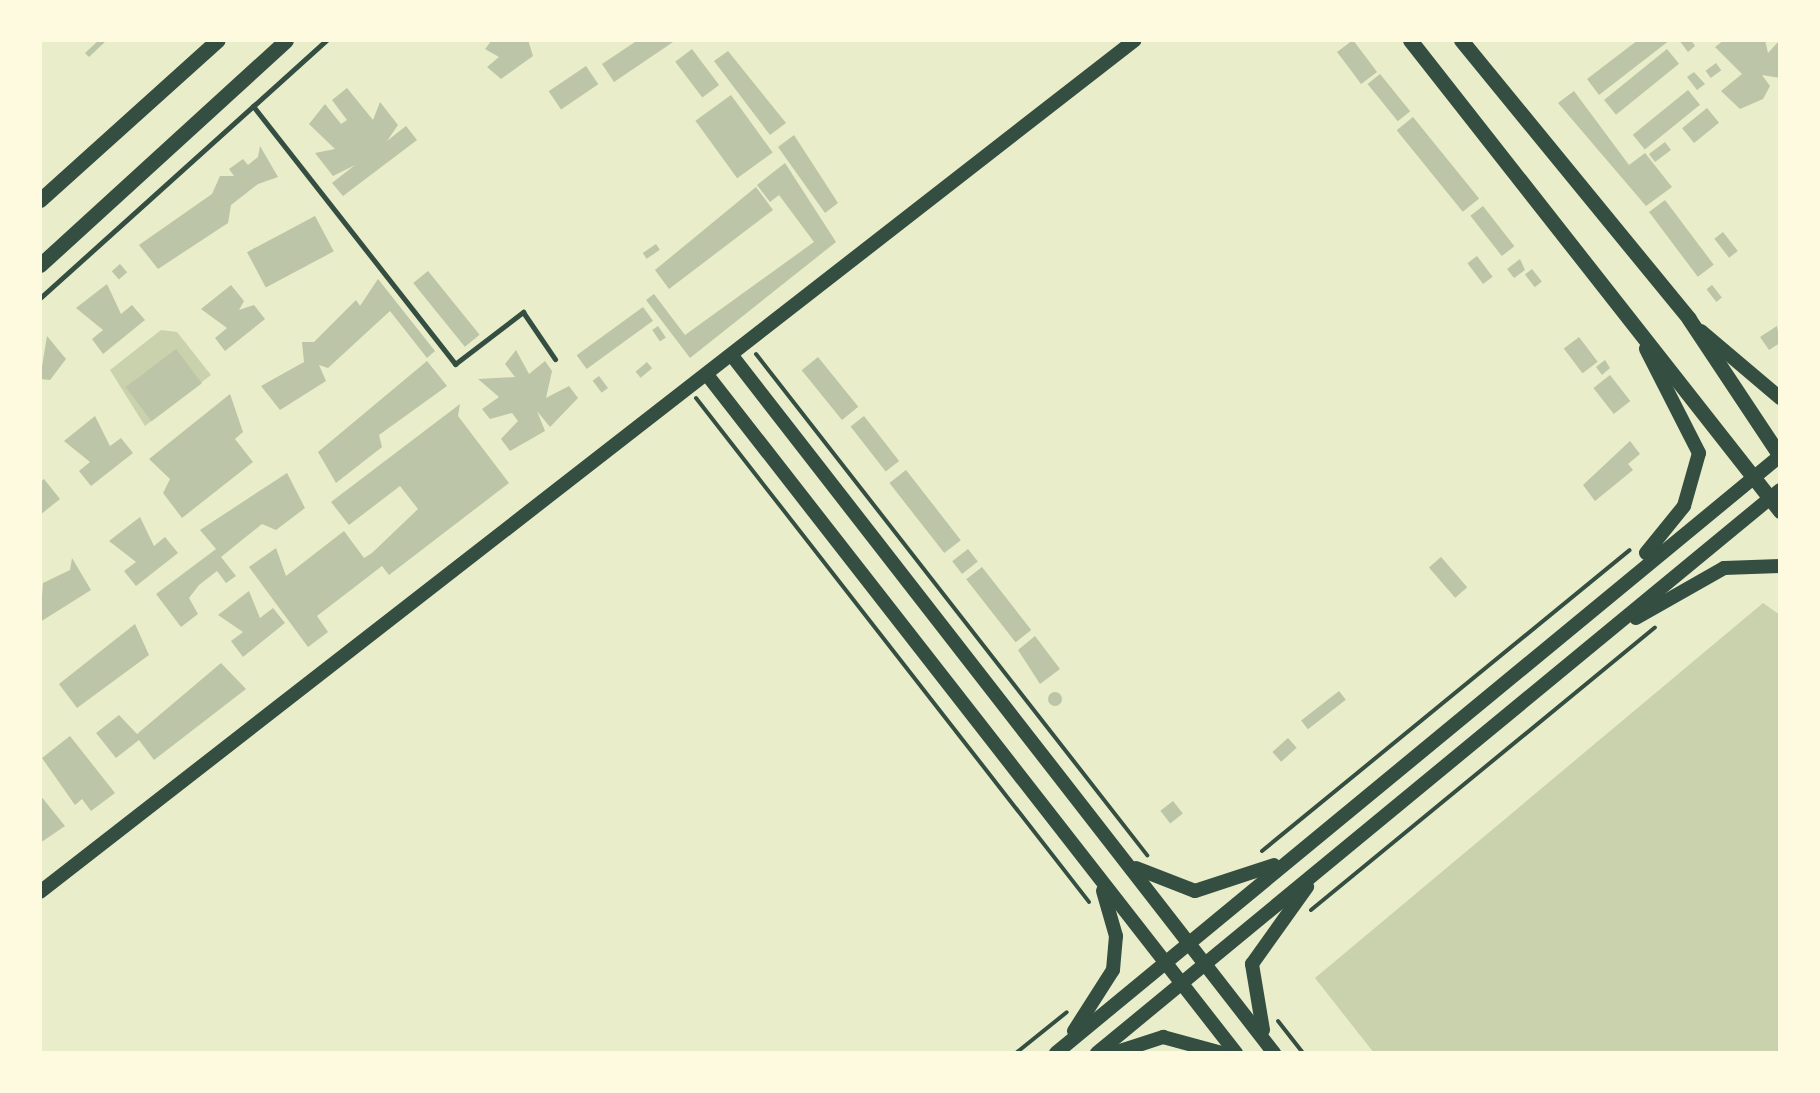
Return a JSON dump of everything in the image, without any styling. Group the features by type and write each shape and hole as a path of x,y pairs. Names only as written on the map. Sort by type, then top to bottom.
{"main road":[{"path":"40,200 218,40"},
{"path":"40,265 286,40"},
{"path":"1410,40 1644,344 1750,473 1777,500"},
{"path":"1461,40 1689,319 1780,456"}],"street":[{"path":"40,892 1136,40"},
{"path":"1689,319 1780,398"},
{"path":"1625,578 1684,506 1698,468 1695,442 1644,344"},
{"path":"733,357 1274,1053"},
{"path":"708,376 1236,1053"},
{"path":"1058,1051 1750,473 1780,456"},
{"path":"1097,1053 1593,644 1777,500"},
{"path":"1593,644 1724,568 1780,566"},
{"path":"1120,854 1154,881 1195,891 1230,885 1305,847"},
{"path":"1274,1053 1257,1019 1252,964 1321,868"},
{"path":"1058,1051 1113,970 1116,936 1094,872"},
{"path":"1114,1053 1163,1038 1222,1053"}],"lane":[{"path":"40,298 327,40"},
{"path":"253,106 455,364 523,312 556,359"}],"path":[{"path":"748,344 1160,870"},
{"path":"690,390 1093,908"},
{"path":"1254,858 1640,542"},
{"path":"1308,912 1661,622"},
{"path":"1016,1053 1076,1005"},
{"path":"1273,1016 1302,1053"}],"green space":[{"path":"161,330 177,332 211,375 145,426 110,370"},
{"path":"1763,603 1780,615 1780,1053 1374,1053 1315,978"}],"building":[{"path":"99,40 107,40 89,57 85,53"},
{"path":"492,40 528,40 533,56 501,79 487,67 499,57 485,49"},
{"path":"638,40 676,40 614,82 602,64"},
{"path":"1353,40 1377,72 1361,84 1337,52"},
{"path":"1638,40 1670,40 1599,95 1587,79"},
{"path":"1679,40 1691,40 1695,46 1688,52"},
{"path":"1724,40 1765,40 1768,53 1780,40 1780,78 1762,75 1770,86 1763,99 1740,109 1721,91 1742,74 1715,47"},
{"path":"692,49 719,85 702,98 675,62"},
{"path":"1667,49 1679,64 1616,115 1604,100"},
{"path":"728,51 786,123 770,135 714,61"},
{"path":"1716,63 1721,70 1711,78 1705,71"},
{"path":"586,66 598,84 561,109 549,91"},
{"path":"1694,72 1705,84 1697,90 1687,77"},
{"path":"1380,74 1410,111 1398,121 1368,84"},
{"path":"347,88 373,120 380,102 398,125 387,141 406,126 417,140 343,196 332,183 355,165 333,176 315,153 335,149 309,124 325,104 341,124 347,120 332,100"},
{"path":"1688,90 1700,105 1645,149 1633,135"},
{"path":"1574,91 1629,165 1645,153 1672,187 1646,206 1558,103"},
{"path":"731,95 773,152 737,178 695,121"},
{"path":"1707,108 1719,123 1694,143 1682,128"},
{"path":"1413,117 1479,199 1463,212 1397,130"},
{"path":"794,135 838,203 825,213 778,147"},
{"path":"1665,142 1671,150 1655,162 1649,154"},
{"path":"260,146 278,177 258,184 231,205 228,223 158,269 139,245 212,194 220,176 234,176 229,169 243,159 248,165 258,157"},
{"path":"785,163 836,242 690,358 646,300 654,294 685,335 814,242 779,195 770,202 757,185"},
{"path":"756,187 773,210 669,289 655,270"},
{"path":"1665,200 1714,265 1698,277 1649,212"},
{"path":"1483,206 1514,246 1502,256 1470,216"},
{"path":"315,216 334,251 266,287 247,252"},
{"path":"1723,232 1738,251 1729,258 1714,239"},
{"path":"656,244 660,250 647,259 643,253"},
{"path":"1477,256 1493,277 1483,284 1467,263"},
{"path":"1520,259 1525,270 1514,278 1507,269"},
{"path":"120,264 127,272 119,280 112,271"},
{"path":"1532,269 1542,282 1535,287 1525,275"},
{"path":"428,271 480,335 465,347 413,283"},
{"path":"378,279 435,351 427,358 390,311 328,368 319,365 326,381 280,410 261,386 304,362 302,342 314,342 356,300 360,306"},
{"path":"107,284 121,314 132,305 145,320 103,354 92,339 103,330 76,308"},
{"path":"231,285 244,301 239,310 254,305 265,319 225,351 215,338 227,328 201,309"},
{"path":"1712,285 1722,298 1716,302 1706,289"},
{"path":"643,307 653,321 587,369 577,355"},
{"path":"658,326 666,338 660,342 652,330"},
{"path":"1777,326 1780,343 1769,350 1760,337"},
{"path":"47,336 66,359 50,380 40,379"},
{"path":"1579,337 1598,362 1582,373 1564,348"},
{"path":"176,349 202,383 152,421 126,387"},
{"path":"516,350 529,374 545,361 552,371 546,398 569,386 578,398 550,427 537,411 545,431 510,451 501,439 518,421 512,413 490,419 482,409 499,397 478,379 515,377 505,364"},
{"path":"818,357 858,407 842,420 802,370"},
{"path":"1605,360 1610,368 1602,375 1596,367"},
{"path":"427,361 447,386 379,435 382,447 336,483 318,452"},
{"path":"647,362 652,368 641,378 636,372"},
{"path":"1610,375 1630,401 1614,414 1593,388"},
{"path":"599,376 608,388 602,393 593,381"},
{"path":"230,394 243,432 235,439 253,462 182,518 163,493 170,479 149,459"},
{"path":"460,404 458,416 509,483 389,575 382,566 317,616 328,632 308,647 249,567 276,548 286,576 344,531 364,558 372,553 418,509 400,486 349,525 331,502"},
{"path":"95,416 110,446 121,438 133,453 91,486 79,471 90,462 64,441"},
{"path":"864,416 899,461 886,471 851,426"},
{"path":"1630,441 1640,454 1628,464 1633,470 1595,501 1583,485"},
{"path":"906,470 961,540 944,553 889,483"},
{"path":"287,473 305,508 276,530 262,524 221,557 236,576 226,583 217,571 199,585 189,598 198,614 181,627 156,594 216,549 200,530"},
{"path":"44,479 60,499 40,515 40,482"},
{"path":"140,517 154,546 165,537 178,553 136,586 124,571 136,562 109,541"},
{"path":"968,549 978,562 962,574 952,561"},
{"path":"1441,557 1467,587 1455,598 1429,567"},
{"path":"72,558 91,590 40,622 43,583 70,570"},
{"path":"982,567 1031,630 1015,642 966,579"},
{"path":"249,591 260,618 273,608 285,623 243,657 231,641 243,632 218,615"},
{"path":"135,624 149,655 77,708 59,684"},
{"path":"1035,636 1060,669 1040,684 1018,650"},
{"path":"221,663 246,689 154,760 139,740 116,758 96,733 119,715 137,734"},
{"path":"1339,691 1346,700 1308,729 1301,721"},
{"path":"1055,692 1062,699 1055,706 1048,699"},
{"path":"70,736 115,793 91,811 82,799 75,805 42,758"},
{"path":"1288,738 1297,748 1281,762 1272,752"},
{"path":"40,795 65,826 40,843"},
{"path":"1173,801 1183,814 1170,823 1160,811"}]}
